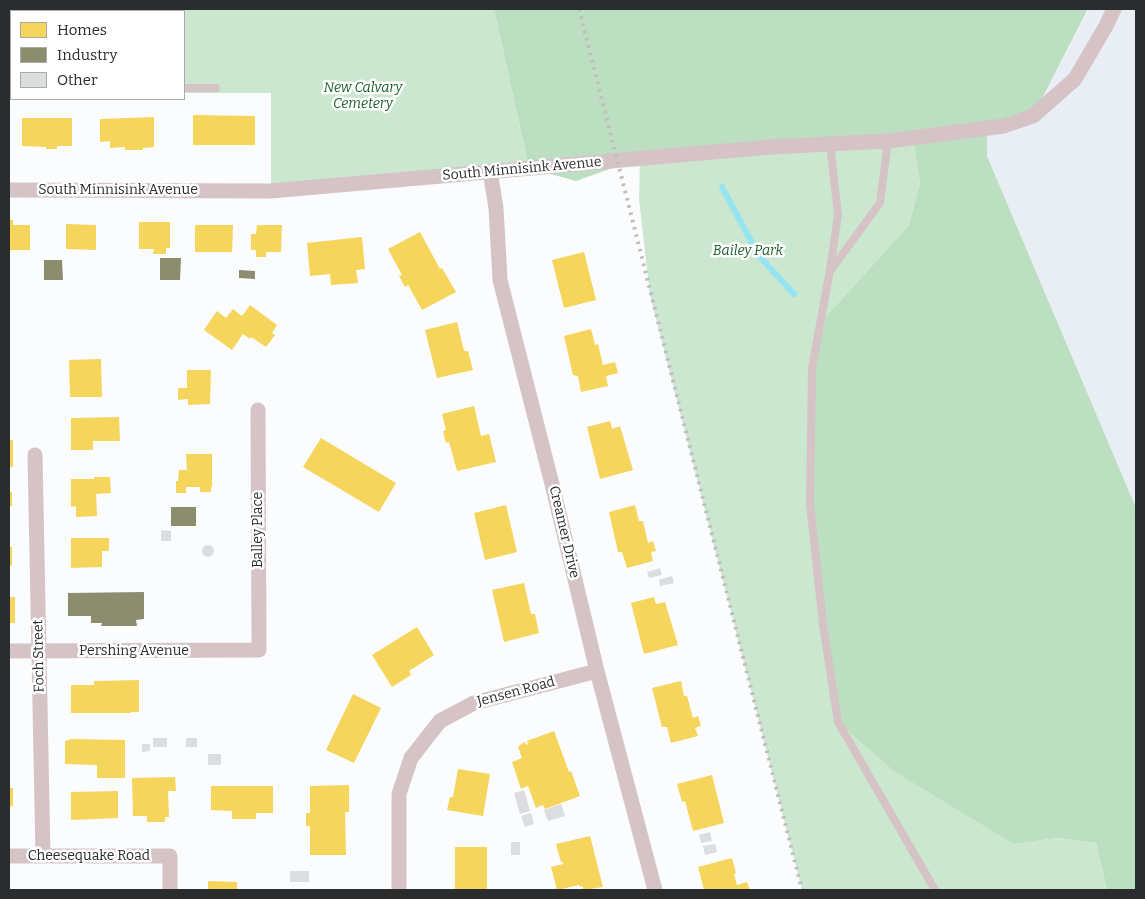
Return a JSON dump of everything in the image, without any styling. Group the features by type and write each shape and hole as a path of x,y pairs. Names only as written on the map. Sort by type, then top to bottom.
{"street":[{"name":"South Minnisink Avenue","path":"9,190 272,191 760,147 888,141 1004,126 1032,116 1075,79 1114,9"},
{"name":"Creamer Drive","path":"490,171 496,208 500,280 597,671 655,890"},
{"name":"Balley Place","path":"258,410 258,650"},
{"name":"Foch Street","path":"35,456 43,856"},
{"name":"Pershing Avenue","path":"9,651 258,650"},
{"name":"Jensen Road","path":"398,890 399,794 411,758 440,721 474,703 597,671"},
{"name":"Cheesequake Road","path":"9,856 170,856 170,890"}],"lane":[{"path":"185,88 216,88"},
{"path":"830,270 880,203 888,141"},
{"path":"830,144 838,215 812,368 810,503 823,625 838,722 935,890"}],"shaded area":[{"path":"1089,9 1136,9 1136,508 987,156 987,128 1033,116"}],"green space":[{"name":"New Calvary Cemetery","path":"9,9 494,9 529,168 271,191 271,93 185,93 185,10 10,10 9,93"},
{"path":"494,9 1088,9 1033,116 987,128 987,156 1136,508 1136,890 1107,890 1096,843 1057,838 1014,844 894,771 838,722 810,503 812,368 820,323 909,225 920,183 913,138 640,158 576,181 529,168"},
{"name":"Bailey Park","path":"913,138 920,183 909,225 820,323 1014,844 1057,838 1096,843 1107,890 802,890 650,295 639,199 640,158"}],"building: Homes":[{"path":"193,115 255,116 255,145 193,145"},
{"path":"154,117 154,147 143,148 143,150 125,150 125,147 110,148 110,141 100,142 100,119"},
{"path":"22,118 72,118 72,146 57,146 57,149 46,149 46,147 22,146"},
{"path":"9,220 13,220 13,225 30,225 30,250 9,250"},
{"path":"139,222 170,222 170,248 166,248 166,254 153,254 154,249 139,249"},
{"path":"66,224 96,225 96,250 66,249"},
{"path":"195,225 233,225 232,252 195,252"},
{"path":"257,225 282,225 281,252 266,252 266,257 256,257 256,250 251,250 251,234 256,234"},
{"path":"420,232 440,269 442,268 456,292 422,310 408,285 405,287 399,276 402,275 388,249"},
{"path":"362,237 365,269 356,270 358,283 331,285 330,274 310,276 307,243"},
{"path":"584,252 596,300 564,308 552,260"},
{"path":"250,305 277,325 272,333 275,335 266,347 243,334 232,350 204,330 217,311 226,318 233,309 242,316"},
{"path":"457,322 464,351 468,351 473,370 437,378 425,330"},
{"path":"591,329 595,345 598,344 603,365 615,362 618,373 606,376 608,386 581,392 578,376 573,375 564,336"},
{"path":"101,359 102,397 70,397 69,360"},
{"path":"187,370 211,370 210,404 188,405 188,399 178,400 178,388 187,388"},
{"path":"474,406 481,436 489,434 496,462 457,471 449,442 446,443 443,431 446,430 442,414"},
{"path":"119,417 120,441 93,441 93,450 71,450 71,418"},
{"path":"610,421 612,429 620,426 633,470 600,479 587,427"},
{"path":"321,438 396,483 379,512 303,467"},
{"path":"9,440 13,440 13,467 9,467"},
{"path":"186,454 212,454 211,492 200,492 200,487 186,487 186,493 176,493 176,481 178,481 179,470 187,470"},
{"path":"94,477 110,477 111,493 96,494 97,516 76,517 76,506 71,507 71,479 94,479"},
{"path":"9,492 12,492 12,506 9,506"},
{"path":"506,505 517,552 485,560 474,513"},
{"path":"635,505 639,521 643,521 648,543 653,541 656,551 651,552 653,561 627,568 622,552 618,552 609,512"},
{"path":"71,538 109,538 109,551 102,551 102,567 71,568"},
{"path":"9,547 12,547 12,566 9,565"},
{"path":"524,583 531,614 535,614 539,633 504,642 492,590"},
{"path":"9,597 15,597 15,623 9,623"},
{"path":"654,597 656,604 665,602 678,645 644,654 631,603"},
{"path":"417,627 434,655 409,671 411,675 392,687 372,655"},
{"path":"139,680 139,712 71,713 71,685 94,685 94,681"},
{"path":"681,681 684,696 687,696 693,718 698,716 701,726 695,728 698,736 671,743 667,727 662,727 652,688"},
{"path":"353,694 381,708 354,763 326,750"},
{"path":"554,731 580,796 545,809 543,805 536,808 528,786 521,789 512,762 522,758 518,747 521,744 525,742 526,745 528,744 527,741"},
{"path":"72,739 125,740 125,778 97,778 97,765 65,764 65,741"},
{"path":"458,769 490,774 483,816 447,810 450,797 453,797"},
{"path":"712,775 724,823 693,831 685,801 682,802 677,784"},
{"path":"175,777 176,791 168,791 169,817 165,817 165,822 147,822 147,816 133,816 132,778"},
{"path":"349,785 349,812 345,812 346,855 310,855 310,826 306,826 306,813 310,813 310,786"},
{"path":"211,786 273,786 273,813 256,813 256,819 232,819 232,811 211,810"},
{"path":"9,788 13,788 13,806 9,807"},
{"path":"118,791 118,818 71,820 71,792"},
{"path":"590,836 603,887 583,890 583,886 580,887 579,885 557,890 551,867 563,864 563,862 561,862 556,844"},
{"path":"455,847 487,847 487,890 455,890"},
{"path":"732,858 737,885 747,882 750,890 704,890 698,867"},
{"path":"208,881 237,882 237,890 208,890"}],"building: Industry":[{"path":"160,258 181,258 180,280 160,280"},
{"path":"44,260 62,260 63,280 44,280"},
{"path":"239,270 255,271 255,279 239,278"},
{"path":"171,507 196,507 196,526 171,526"},
{"path":"144,592 144,619 136,620 137,626 101,626 102,623 91,623 91,616 68,616 68,593"}],"building: Other":[{"path":"161,530 171,531 171,541 161,541"},
{"path":"208,545 214,551 208,557 202,551"},
{"path":"660,568 662,575 649,578 647,572"},
{"path":"672,576 674,583 660,586 659,580"},
{"path":"153,738 167,738 167,747 153,747"},
{"path":"186,738 197,738 197,747 186,747"},
{"path":"142,744 150,744 150,751 142,752"},
{"path":"208,754 221,754 221,765 208,765"},
{"path":"524,790 530,811 520,814 514,793"},
{"path":"561,804 565,816 548,821 544,810"},
{"path":"531,813 534,824 525,827 521,816"},
{"path":"710,832 712,841 701,843 699,835"},
{"path":"511,842 520,842 520,855 511,855"},
{"path":"715,844 717,852 705,855 703,846"},
{"path":"290,871 309,871 309,882 290,882"}],"waterway":[{"path":"722,187 759,256 794,294"}],"railway":[{"path":"579,9 802,890"}]}
